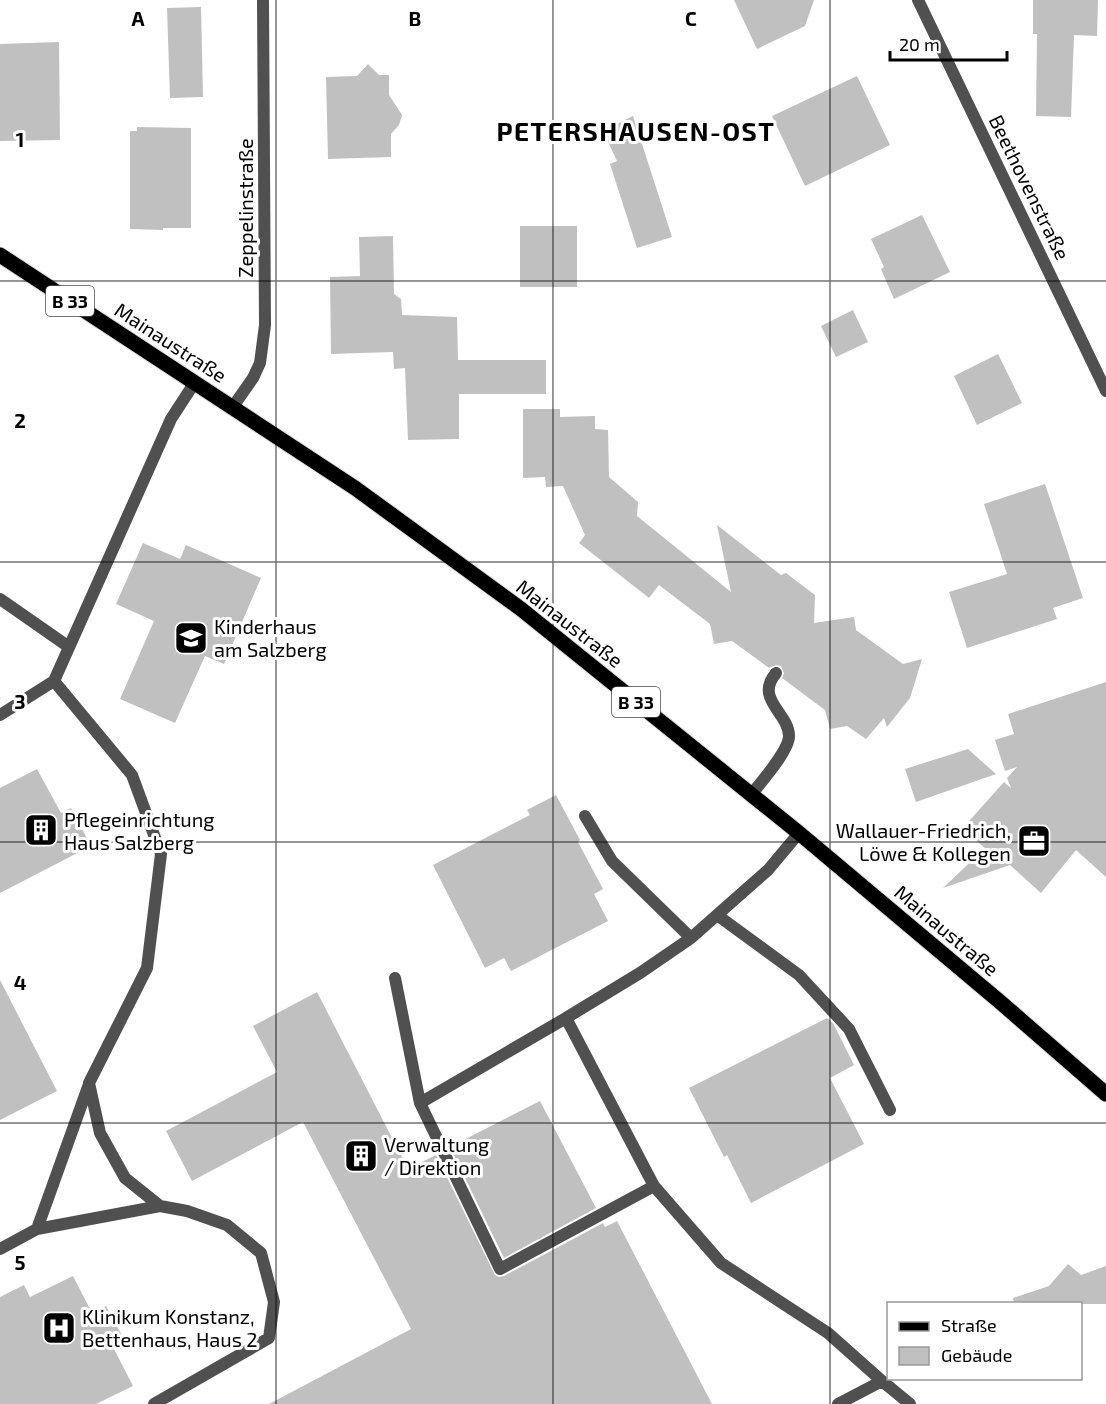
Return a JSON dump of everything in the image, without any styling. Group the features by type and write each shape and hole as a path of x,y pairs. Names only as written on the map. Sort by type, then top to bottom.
{"main road":[{"name":"Mainaustraße","path":"0,255 355,488 521,609 799,833 1106,1094"}],"street":[{"name":"Zeppelinstraße","path":"232,408 253,378 260,363 265,325 263,0"},
{"name":"Beethovenstraße","path":"918,0 1106,391"},
{"path":"0,716 54,681 171,419 195,382"},
{"path":"0,598 69,647"},
{"path":"751,795 782,756 789,737 769,694 771,679 776,673"},
{"path":"37,1229 89,1083 147,968 161,854 132,775 54,681"},
{"path":"585,816 612,861 691,938"},
{"path":"420,1103 640,973 691,938 768,870 799,833"},
{"path":"717,915 800,975 849,1029 890,1110"},
{"path":"395,978 420,1103 500,1269 654,1186"},
{"path":"566,1018 654,1186 721,1263 828,1333 910,1404"},
{"path":"89,1083 100,1133 125,1178 160,1206"},
{"path":"0,1249 37,1229 160,1206 187,1211 227,1225 261,1253 274,1302 269,1338 154,1404"},
{"path":"838,1404 882,1381"}],"building":[{"path":"734,0 814,0 805,26 757,49"},
{"path":"1033,0 1098,0 1097,36 1074,35 1071,117 1036,116 1037,34 1033,34"},
{"path":"201,7 203,97 170,98 167,8"},
{"path":"59,42 60,140 0,141 0,44"},
{"path":"368,64 379,75 389,75 389,95 402,115 399,125 391,134 391,157 328,159 326,77 357,76"},
{"path":"857,76 890,145 805,186 772,116"},
{"path":"633,116 672,237 637,248 610,164 617,161 603,131"},
{"path":"137,127 191,128 191,228 130,229 130,131 137,131"},
{"path":"922,215 950,272 894,299 881,269 884,267 871,239"},
{"path":"520,226 577,226 577,287 520,287"},
{"path":"393,236 394,294 401,299 402,315 457,317 458,360 546,360 546,394 459,394 459,439 408,440 405,368 394,369 393,352 331,354 330,277 360,276 359,237"},
{"path":"853,310 868,342 836,357 821,326"},
{"path":"998,354 1022,403 977,425 954,376"},
{"path":"523,409 560,409 560,417 595,416 595,429 608,430 609,477 638,502 637,516 731,592 717,525 781,575 786,573 815,595 814,623 854,617 856,630 903,664 922,659 910,698 887,727 884,718 866,739 847,726 830,729 825,710 782,678 784,673 781,666 776,665 769,668 732,641 714,644 710,624 659,585 649,598 579,543 585,535 563,486 546,487 545,477 523,478"},
{"path":"1045,484 1083,598 1053,608 1057,619 967,648 949,592 1007,574 984,504"},
{"name":"Kinderhaus am Salzberg","path":"143,543 180,559 186,545 261,578 224,664 205,656 175,723 120,699 154,621 116,604"},
{"path":"1106,682 1106,877 1076,850 1041,893 1010,865 943,888 985,848 962,829 1004,782 1011,788 1007,778 1017,767 1005,771 995,740 1014,734 1008,714"},
{"path":"968,749 996,774 916,802 905,769"},
{"name":"Pflegeinrichtung Haus Salzberg","path":"37,769 61,813 71,808 91,846 0,893 0,788"},
{"path":"556,795 603,889 594,894 608,921 511,971 504,958 485,968 433,865 530,815 527,810"},
{"path":"0,980 57,1091 0,1120"},
{"path":"317,992 408,1169 436,1155 495,1275 504,1276 603,1223 605,1227 617,1221 712,1404 269,1404 411,1329 303,1122 192,1181 166,1131 277,1072 253,1026"},
{"path":"827,1018 833,1023 854,1065 830,1078 864,1144 751,1203 727,1155 724,1157 689,1088"},
{"path":"540,1101 596,1208 504,1258 450,1147"},
{"path":"1068,1264 1081,1275 1106,1266 1106,1304 1014,1302 1013,1298 1049,1286"},
{"name":"Klinikum Konstanz, Bettenhaus, Haus 2","path":"73,1276 92,1313 106,1306 125,1341 113,1347 133,1386 96,1404 0,1404 0,1297 24,1285 30,1297"}],"place":[{"name":"Kinderhaus am Salzberg","path":"191,638"},
{"name":"Pflegeinrichtung Haus Salzberg","path":"41,830"},
{"name":"Wallauer-Friedrich, Löwe & Kollegen","path":"1034,841"},
{"name":"Verwaltung / Direktion","path":"361,1156"},
{"name":"Klinikum Konstanz, Bettenhaus, Haus 2","path":"59,1328"}],"district":[{"name":"PETERSHAUSEN-OST","path":"636,130"}]}
